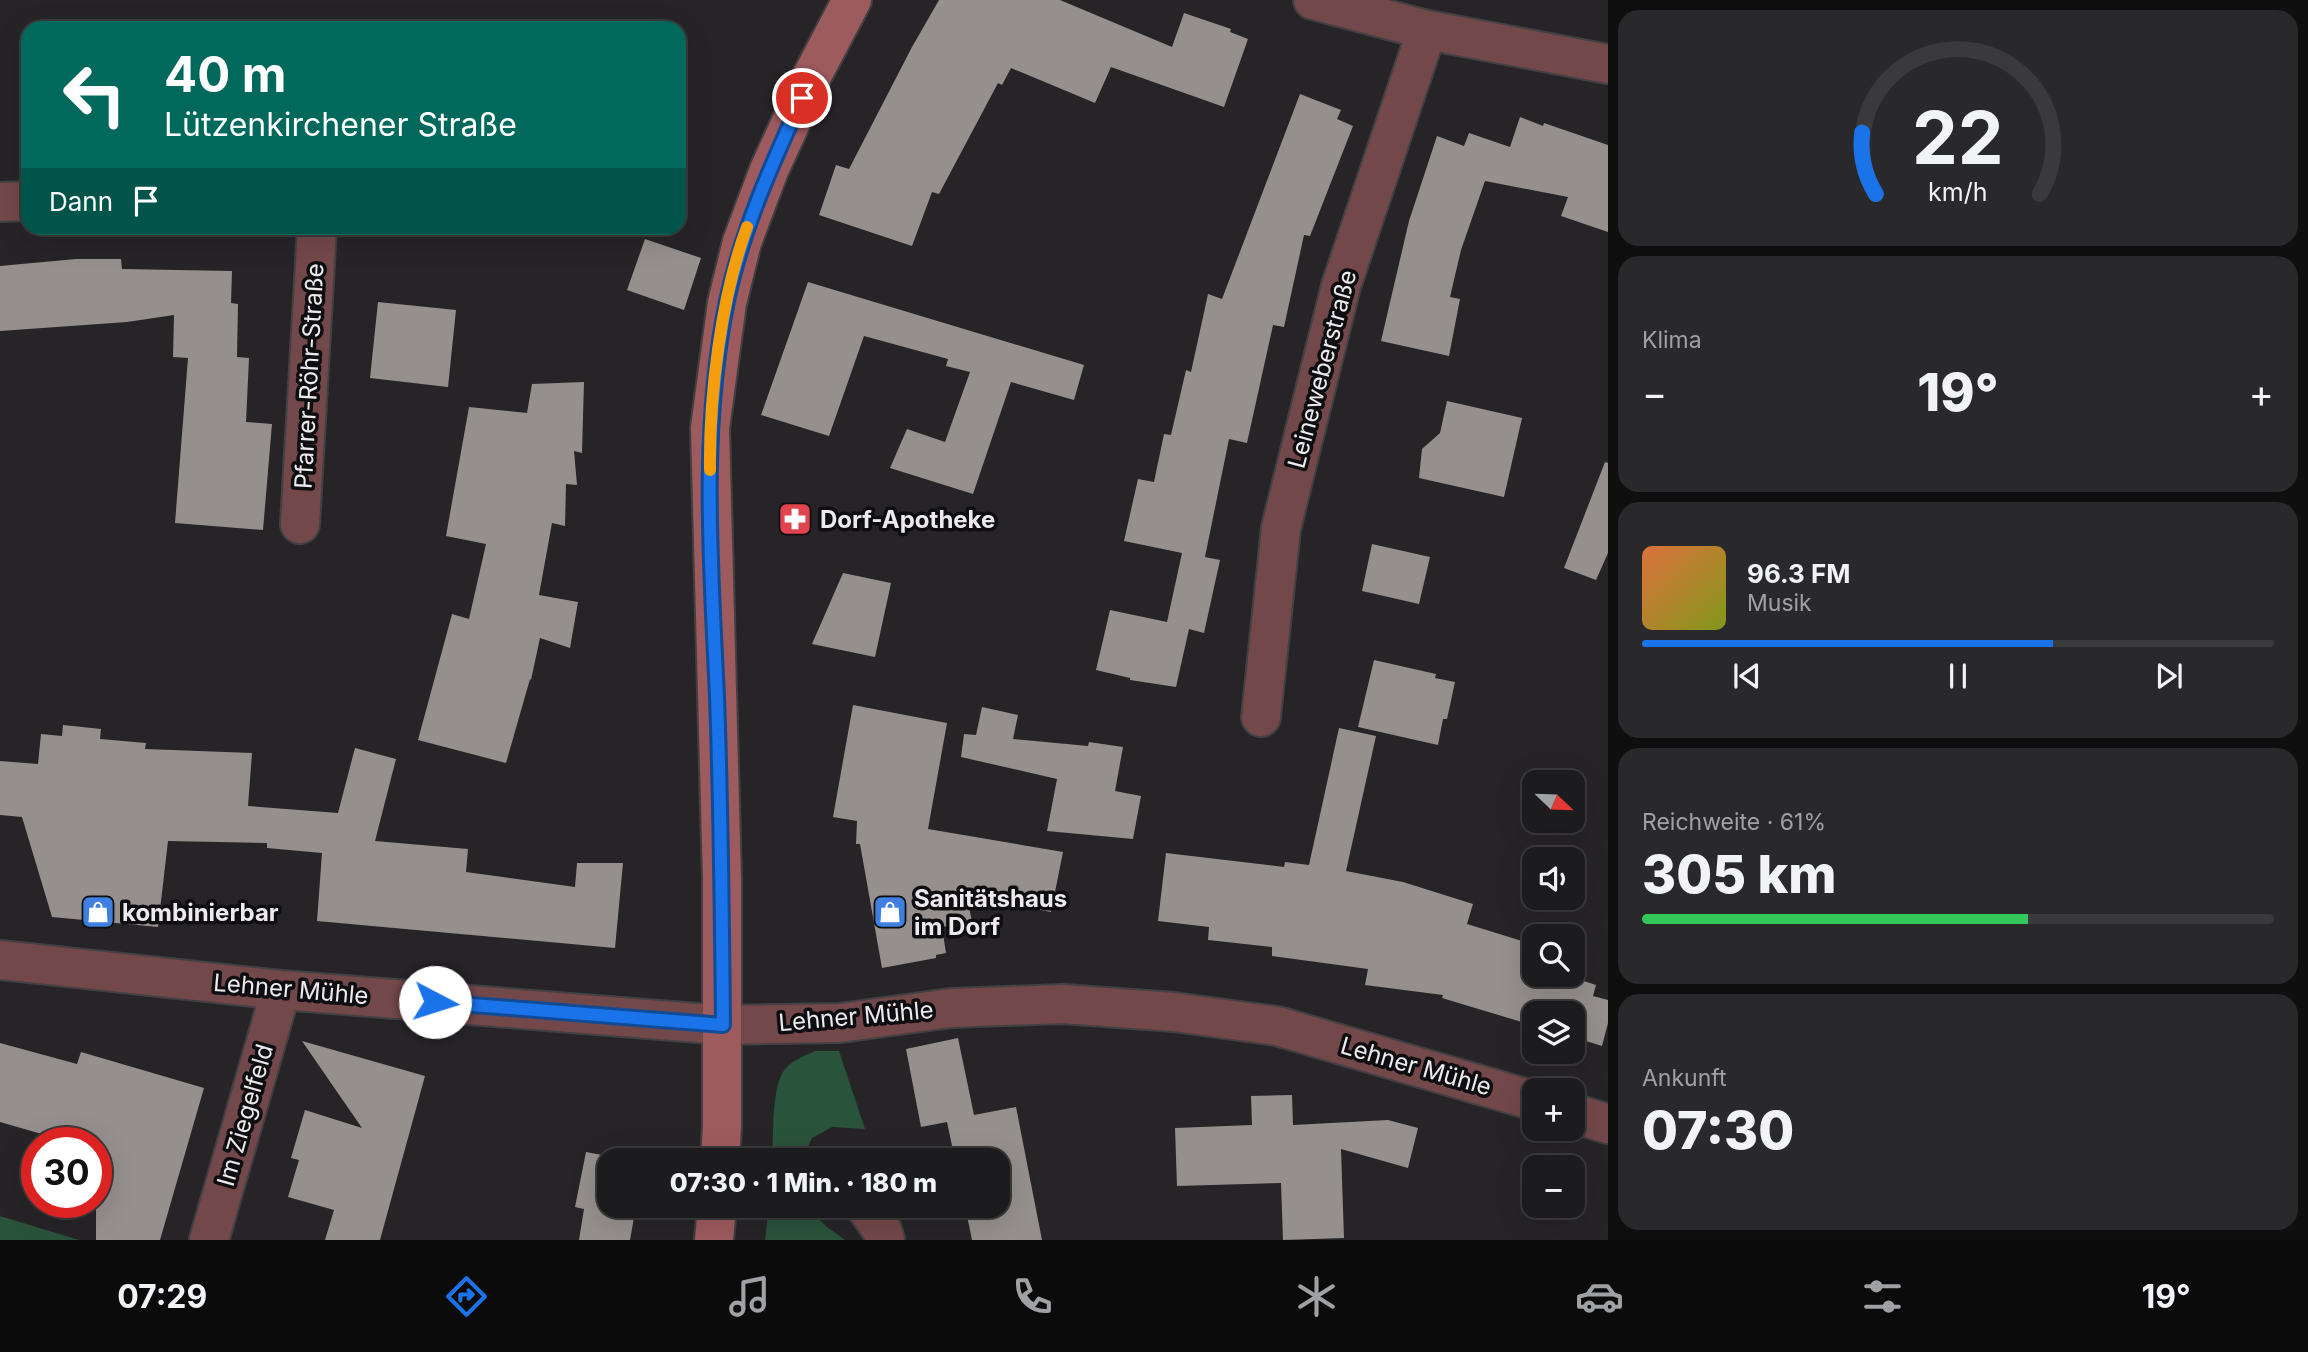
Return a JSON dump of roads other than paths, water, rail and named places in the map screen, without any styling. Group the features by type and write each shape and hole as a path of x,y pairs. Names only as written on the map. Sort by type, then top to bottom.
{"main road":[{"path":"720,1148 722,880 710,493 713,400 727,303 742,242 769,170 813,74 852,0"},
{"path":"714,1240 717,1218"}],"street":[{"path":"1313,0 1427,30 1608,64"},
{"name":"Leineweberstraße","path":"1261,717 1281,528 1341,286 1427,30"},
{"path":"0,202 21,201"},
{"name":"Pfarrer-Röhr-Straße","path":"300,524 317,235"},
{"name":"Lehner Mühle","path":"0,960 281,990 723,1025 840,1023 951,1008 1063,1004 1174,1012 1277,1026 1522,1097"},
{"name":"Im Ziegelfeld","path":"209,1240 281,990"},
{"path":"1585,1117 1608,1124"},
{"path":"874,1218 885,1240"}],"place":[{"name":"Dorf-Apotheke","path":"795,519"},
{"name":"kombinierbar","path":"98,912"},
{"name":"Sanitätshaus im Dorf","path":"890,912"}]}
